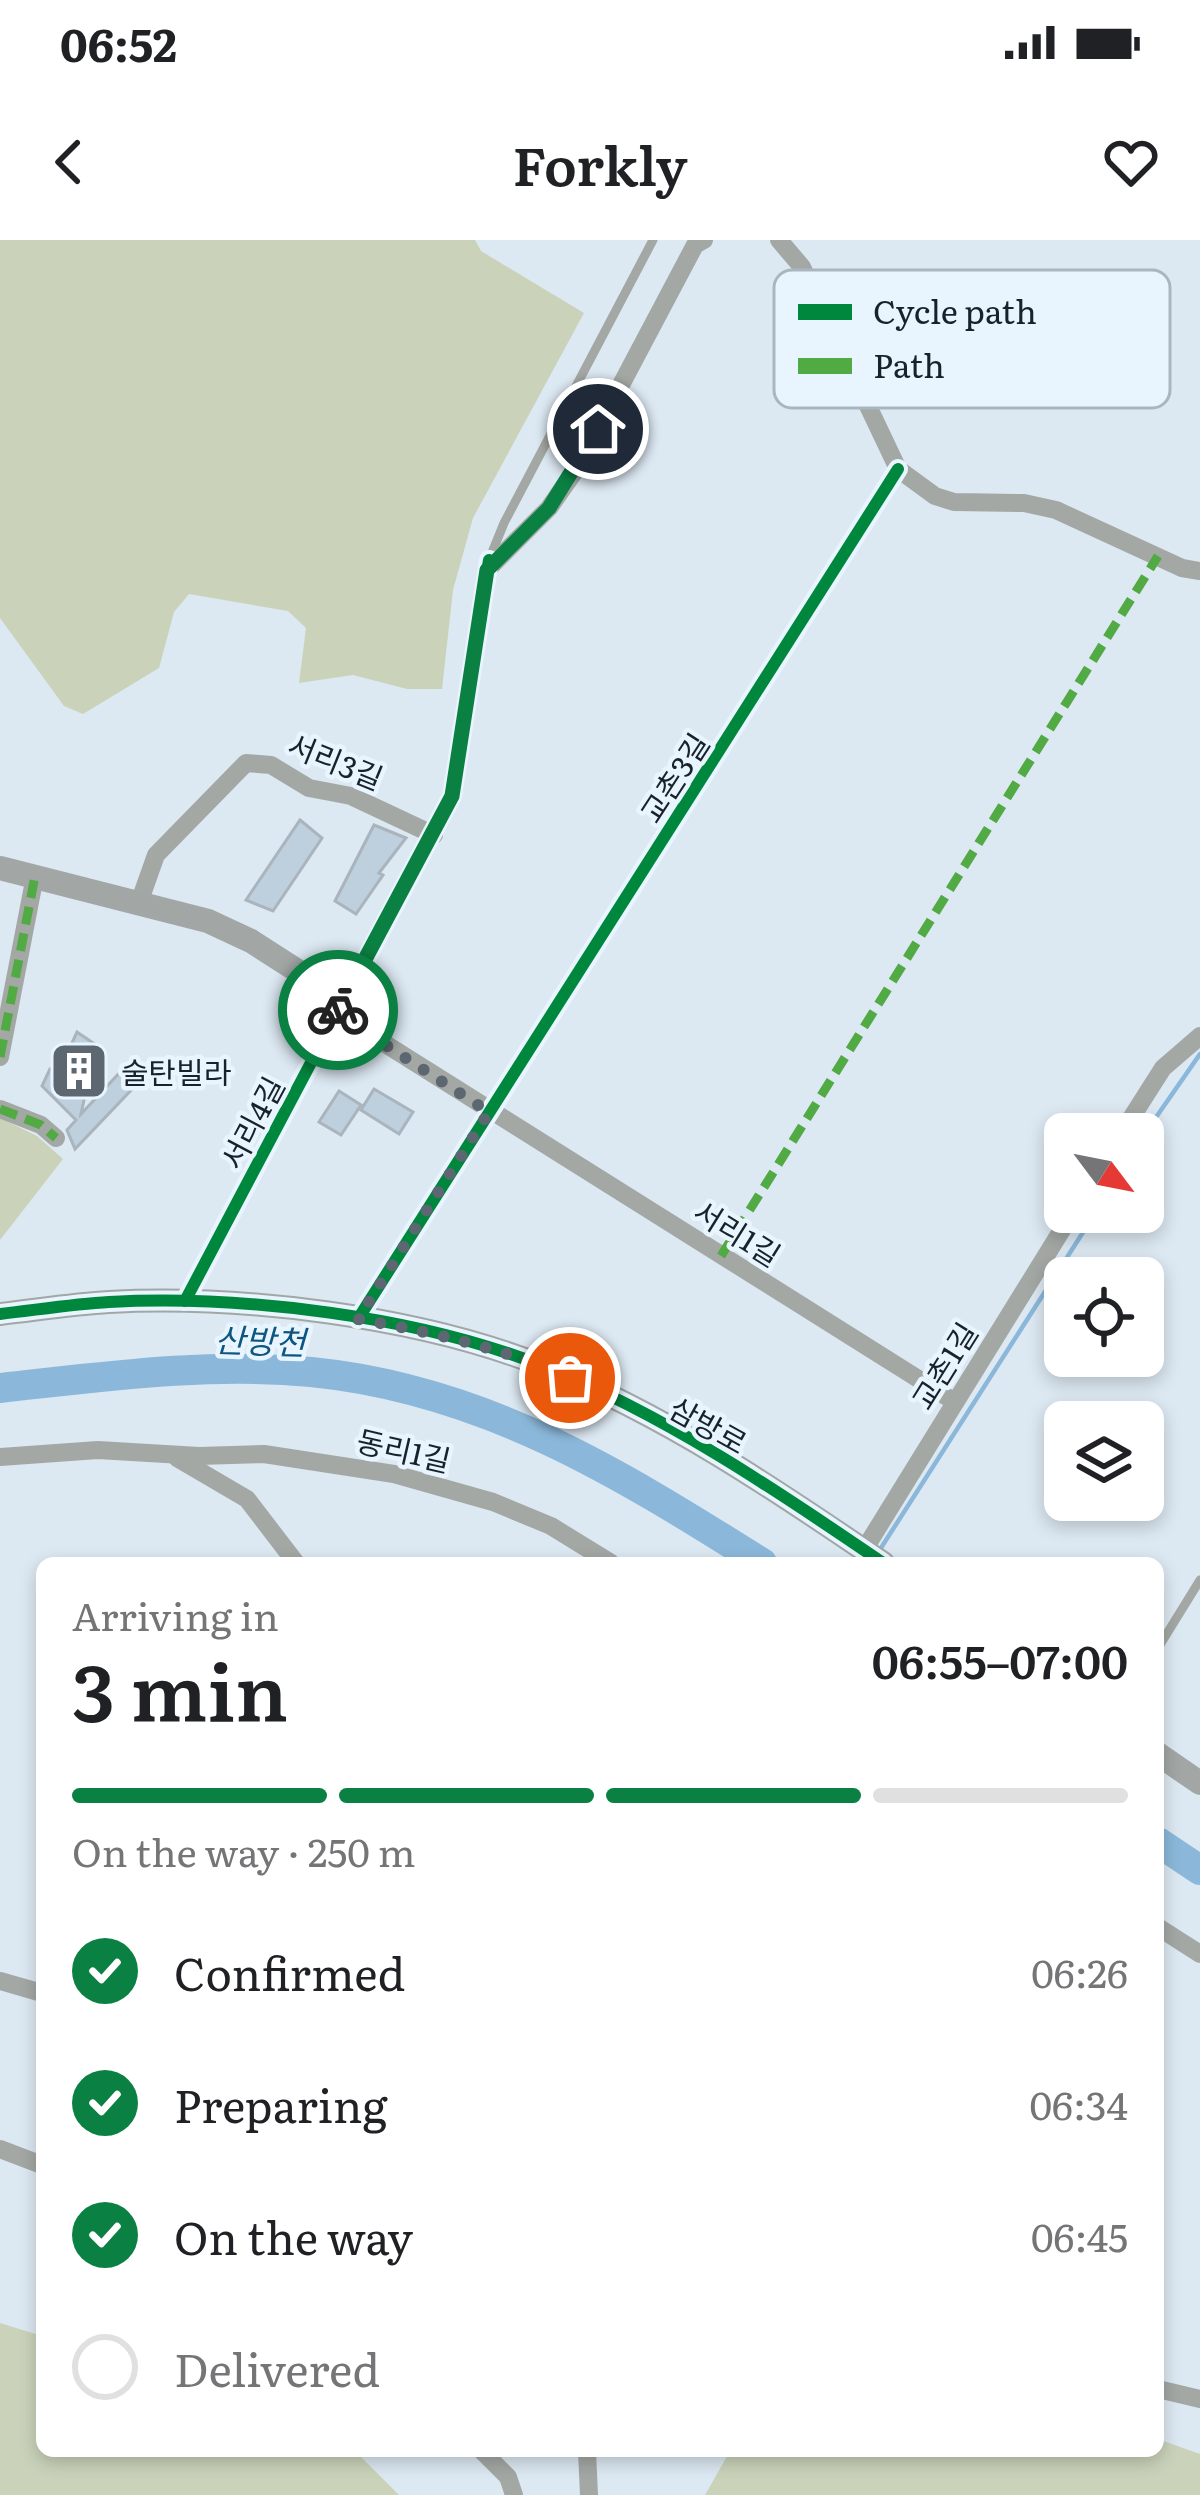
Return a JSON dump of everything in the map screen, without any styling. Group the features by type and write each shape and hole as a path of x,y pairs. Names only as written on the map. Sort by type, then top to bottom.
{"street":[{"path":"488,565 549,508 577,468 695,245 704,240"},
{"path":"779,240 803,270"},
{"path":"869,408 898,469 935,496 954,502 1024,503 1056,510 1183,568 1200,571"},
{"name":"교촌3길","path":"489,1112 898,469"},
{"name":"서리4길","path":"185,1301 452,796 488,565"},
{"name":"서리3길","path":"139,903 156,855 246,763 272,765 310,788 351,796 434,835"},
{"name":"서리1길","path":"0,868 208,921 251,941 489,1112 955,1402"},
{"path":"0,1057 34,875"},
{"path":"1135,1113 1163,1069 1200,1036"},
{"path":"0,1108 50,1124"},
{"path":"358,1319 489,1112"},
{"name":"교촌1길","path":"871,1555 955,1402 1060,1233"},
{"name":"삼방로","path":"0,1314 108,1302 185,1301 358,1319 458,1340 560,1374 667,1427 771,1487 871,1555"},
{"name":"동리1길","path":"0,1457 98,1450 264,1454 394,1474 494,1502 551,1526 585,1555"},
{"name":"동리1길","path":"168,1453 247,1499 291,1557"},
{"path":"1164,1758 1200,1783"},
{"path":"1164,1931 1200,1954"},
{"path":"0,1981 36,1992"},
{"path":"0,2150 36,2163"},
{"path":"1164,2390 1200,2399"},
{"path":"488,2457 508,2477 514,2495"},
{"path":"587,2457 589,2495"}],"lane":[{"path":"488,565 504,523 653,240"},
{"path":"1164,1638 1200,1580"}],"green space":[{"path":"0,240 475,240 481,251 584,313 473,518 453,590 442,689 407,689 353,675 299,683 306,628 288,611 189,594 174,612 159,668 83,714 64,706 0,618"},
{"path":"0,1118 37,1136 63,1159 0,1240"},
{"path":"0,2323 36,2334 36,2457 361,2457 399,2495 0,2495"},
{"path":"1164,2441 1200,2454 1200,2495 705,2495 727,2457 1164,2457"}],"building":[{"path":"300,820 322,838 273,911 246,900"},
{"path":"374,825 406,838 356,914 335,901"},
{"path":"77,1032 96,1045 81,1114 124,1068 138,1083 75,1149 67,1130 76,1120 42,1086 50,1069 59,1071"},
{"path":"374,1089 413,1112 399,1134 361,1110"},
{"path":"339,1091 361,1105 341,1135 319,1122"}],"waterway":[{"path":"1159,1113 1200,1054"},
{"path":"879,1551 1083,1233"},
{"name":"산방천","path":"0,1388 233,1369 311,1372 374,1381 434,1396 548,1440 752,1557"},
{"name":"산방천","path":"1164,1846 1200,1870"}],"marked path":[{"path":"721,1256 1158,556"},
{"path":"0,1057 35,876"},
{"path":"0,1109 41,1125 56,1138"}],"cycle path":[{"path":"358,1319 898,469"},
{"path":"185,1301 452,796 489,560"},
{"path":"0,1314 109,1302 216,1302 329,1313 441,1334 543,1366 632,1407 760,1481 874,1557"}],"way so far":[{"path":"338,1010 336,1013 489,1112 358,1319 458,1340 570,1378"}],"place":[{"name":"술탄빌라","path":"79,1071"}],"route":[{"path":"338,1010 452,796 487,570 549,508 598,429"}]}
